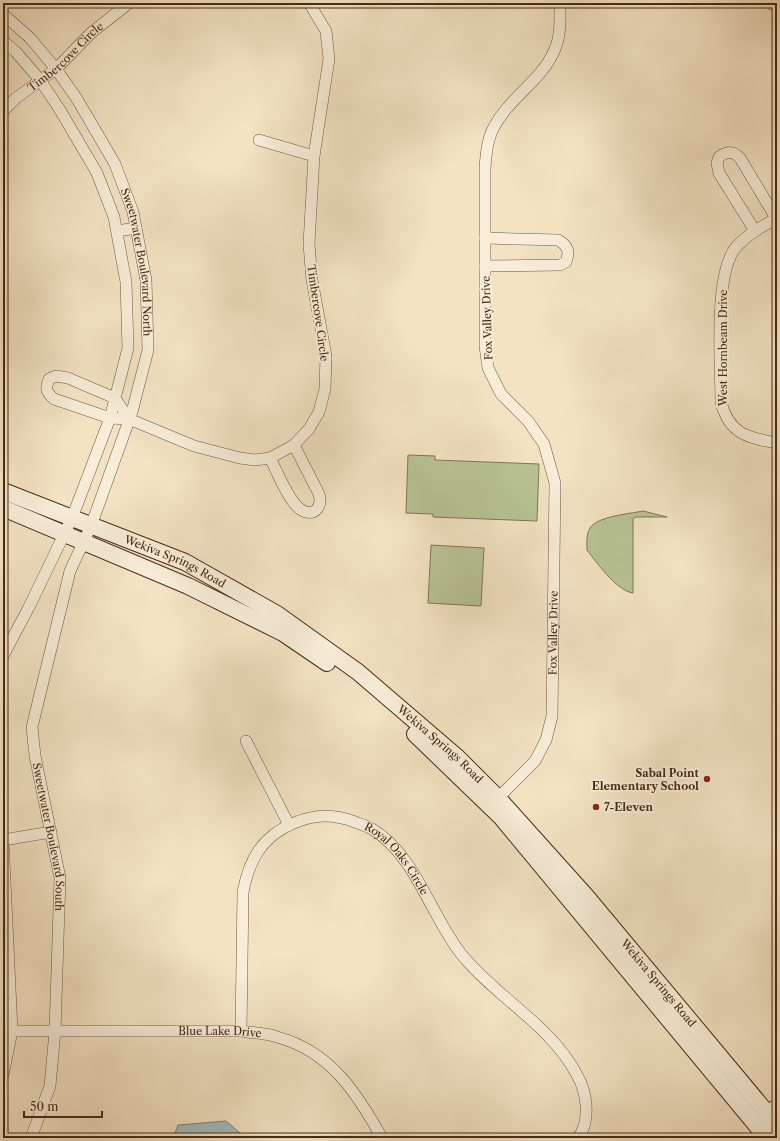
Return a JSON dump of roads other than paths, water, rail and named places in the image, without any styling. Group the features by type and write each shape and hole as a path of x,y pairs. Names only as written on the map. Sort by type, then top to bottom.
{"main road":[{"name":"Wekiva Springs Road","path":"3,491 185,562 277,614 358,672 457,757 494,802 501,817 766,1135"},
{"name":"Wekiva Springs Road","path":"3,508 188,586 282,633 370,691 494,802 586,896 774,1115"}],"street":[{"name":"Timbercove Circle","path":"3,111 16,98 56,69 91,33 129,3"},
{"name":"Timbercove Circle","path":"129,419 194,446 255,460 270,458 294,445 309,429 319,412 325,389 326,356 312,280 309,244 314,156 329,59 326,31 309,3"},
{"name":"Fox Valley Drive","path":"494,802 535,761 546,740 552,716 555,483 551,463 544,444 528,421 501,394 488,368 485,346 485,168 488,144 493,129 508,106 544,70 556,48 560,26 560,3"},
{"path":"770,3 777,7"},
{"name":"Sweetwater Boulevard North","path":"3,14 30,38 56,69 77,99 115,164 134,212 146,280 148,350 129,419 91,526 83,541"},
{"name":"Sweetwater Boulevard North","path":"3,40 16,52 40,80 60,110 97,173 114,217 126,282 128,348 110,418 72,518"},
{"path":"259,140 314,156"},
{"path":"755,231 719,173 717,163 719,157 726,152 734,153 740,158 776,218"},
{"name":"West Hornbeam Drive","path":"776,218 755,231 737,247 727,262 722,287 721,402 724,416 730,425 741,434 777,443"},
{"path":"117,230 136,228"},
{"path":"485,238 558,240 565,244 568,250 568,255 566,262 560,265 485,266"},
{"path":"56,376 68,378 115,398 129,419 110,418 54,399 47,392 46,386 49,379 56,376"},
{"path":"270,458 292,500 300,509 307,512 314,511 319,507 321,502 294,445"},
{"path":"3,656 29,607 72,518"},
{"name":"Sweetwater Boulevard South","path":"31,1138 50,1086 55,1031 60,878 35,756 32,727 70,571 83,541"},
{"path":"246,740 289,825"},
{"name":"Royal Oaks Circle","path":"241,1031 243,892 247,871 256,854 269,837 289,825 307,817 322,815 344,818 372,829 394,846 417,879 442,926 462,956 489,985 534,1022 558,1048 578,1075 586,1097 586,1116 581,1134 578,1138"},
{"path":"3,1075 12,1031 3,840 51,832"},
{"name":"Blue Lake Drive","path":"12,1031 241,1031 277,1036 302,1046 324,1062 347,1082 365,1107 382,1138"},
{"path":"766,1135 774,1115"}],"water":[{"path":"226,1121 246,1138 173,1138 178,1125"}],"place":[{"name":"Sabal Point Elementary School","path":"707,779"},
{"name":"7-Eleven","path":"596,807"}]}
